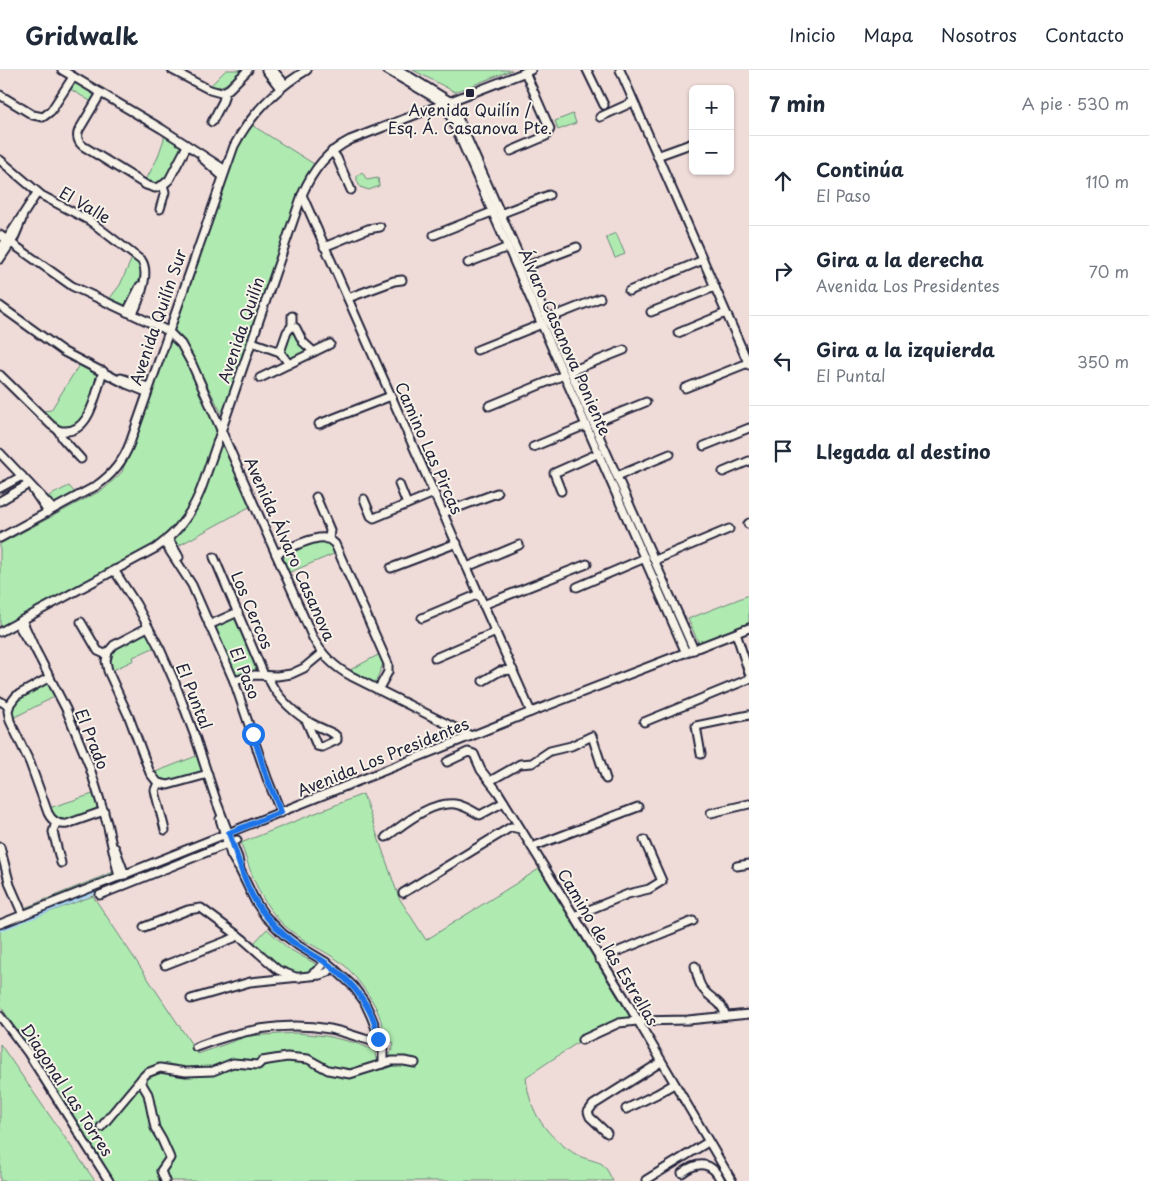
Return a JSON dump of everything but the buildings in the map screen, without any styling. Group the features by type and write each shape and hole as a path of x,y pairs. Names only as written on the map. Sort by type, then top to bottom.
{"street":[{"path":"62,70 187,146 223,172"},
{"path":"172,70 210,90 221,93 225,92"},
{"path":"212,122 225,92 248,70"},
{"path":"266,70 283,86"},
{"path":"273,70 283,86"},
{"name":"Avenida Quilín Sur","path":"0,538 96,486 115,470 127,449 223,172 234,146 248,121 265,102 283,86 307,70"},
{"path":"387,70 448,103"},
{"path":"399,70 448,103"},
{"path":"587,70 604,105"},
{"path":"620,70 749,364 686,388"},
{"path":"511,152 546,136 550,129 528,71"},
{"name":"Avenida Quilín","path":"0,632 166,540 185,520 196,501 302,195 314,170 332,151 357,137 528,71"},
{"path":"0,95 36,117 43,117 51,112 73,76"},
{"path":"101,93 79,130 78,139 83,146 146,185 153,188 163,185 169,180 187,146"},
{"path":"600,117 633,102"},
{"name":"Álvaro Casanova Poniente","path":"448,103 492,212 512,251 579,400 586,426 686,653"},
{"name":"Álvaro Casanova Poniente","path":"448,103 500,214 512,251 524,267 544,322"},
{"path":"657,156 689,144"},
{"path":"332,151 351,190"},
{"name":"El Valle","path":"0,160 38,193 85,218 137,257 145,266 146,274 130,313"},
{"path":"160,209 165,194 163,185"},
{"path":"0,250 38,193"},
{"name":"Camino Las Pircas","path":"302,195 531,712"},
{"path":"500,214 548,195"},
{"path":"434,234 492,212"},
{"path":"324,247 372,228 380,227"},
{"path":"0,260 6,239"},
{"path":"6,239 72,286 168,331"},
{"path":"524,267 577,247"},
{"path":"468,263 512,251"},
{"path":"629,291 703,260"},
{"path":"348,298 394,281 402,280"},
{"path":"651,312 714,287"},
{"path":"478,350 600,298"},
{"path":"0,306 58,348 111,375 147,390"},
{"path":"678,333 726,313"},
{"path":"280,352 287,332 292,326 292,316"},
{"path":"292,326 296,328 303,342 314,352"},
{"name":"Avenida Álvaro Casanova","path":"168,331 181,344 188,356 322,653 342,670 376,689 471,736"},
{"path":"252,342 280,352 289,364"},
{"path":"260,378 330,344"},
{"path":"489,406 624,350"},
{"path":"0,375 51,425 58,430 68,431 77,428 86,420 103,371"},
{"path":"319,424 391,396"},
{"name":"Álvaro Casanova Poniente","path":"579,400 594,423 694,650"},
{"path":"594,423 646,402"},
{"path":"533,447 586,426"},
{"path":"704,446 749,428"},
{"path":"58,430 61,437 81,459"},
{"path":"66,442 65,437 68,431"},
{"path":"0,453 51,510"},
{"path":"561,491 554,473 599,453"},
{"path":"617,476 670,454"},
{"path":"723,472 749,461"},
{"path":"0,488 22,476"},
{"path":"399,484 407,504"},
{"path":"0,501 31,486"},
{"path":"364,499 371,516 374,518 434,493"},
{"path":"443,514 496,493"},
{"path":"316,497 330,530 329,539"},
{"path":"655,560 730,529"},
{"path":"277,556 301,543 322,538 329,539 336,546 387,661 376,689"},
{"name":"El Paso","path":"166,540 186,575 234,681 267,778 281,812"},
{"path":"391,568 457,544"},
{"path":"467,567 519,545"},
{"name":"Los Cercos","path":"214,557 270,683 279,695 306,720 334,734 338,740 322,747 316,746 306,720"},
{"path":"578,587 645,558"},
{"path":"484,605 587,564"},
{"name":"El Puntal","path":"116,569 148,626 181,698 208,774 226,834 232,842 240,870 255,901 274,925 291,941 332,967 364,1001 375,1026 378,1037 377,1041 383,1050 383,1064"},
{"path":"654,579 662,575"},
{"path":"422,618 479,594"},
{"path":"209,625 238,612"},
{"name":"El Prado","path":"19,622 50,677 79,740 119,856 122,876"},
{"path":"81,622 98,651 107,655"},
{"path":"148,626 114,645 107,655 106,664 108,671 129,717 150,774 158,783 171,785 208,774"},
{"name":"Avenida Los Presidentes","path":"0,924 531,712 749,628"},
{"path":"435,658 496,632"},
{"path":"737,636 749,673"},
{"path":"234,681 254,674 282,676 295,672 304,668 322,653"},
{"path":"483,681 500,671 513,670"},
{"path":"50,677 16,696 9,706 8,716 11,724 30,763 48,813 56,822 67,824 104,811"},
{"path":"644,722 749,679"},
{"path":"0,701 9,706"},
{"path":"701,754 696,726 749,715"},
{"path":"490,781 520,764 532,763 550,751 571,746 592,736 606,779"},
{"name":"Camino de las Estrellas","path":"447,762 471,752 474,754 481,770 504,802 624,997 732,1181"},
{"path":"158,783 155,790 166,830"},
{"path":"386,837 418,815 437,806 456,804 480,815 504,802"},
{"path":"711,813 749,804"},
{"path":"532,847 638,807"},
{"path":"56,822 53,832 61,863"},
{"path":"403,893 511,827 520,830"},
{"path":"574,916 628,894 649,889 662,881 644,840"},
{"path":"100,895 232,842"},
{"path":"0,847 1,858 10,885 23,915"},
{"path":"737,866 749,864"},
{"path":"144,927 188,910 201,908 239,936 278,970 298,978"},
{"path":"599,959 693,920"},
{"path":"164,965 239,936"},
{"path":"308,976 317,971 325,962"},
{"path":"695,966 700,984 707,994 718,1001 726,1016"},
{"path":"191,999 250,982 298,978 327,972 332,967"},
{"path":"275,979 278,975 278,970"},
{"path":"582,1040 619,1024 637,1021 688,1020 749,1014"},
{"name":"Diagonal Las Torres","path":"0,1016 28,1053 109,1181"},
{"path":"196,1047 243,1031 284,1026 324,1028 377,1041"},
{"path":"101,1127 147,1073 160,1068 186,1072 213,1071 233,1063 258,1064 262,1061 287,1057 308,1059 328,1070 350,1074 383,1064 404,1061 415,1063"},
{"path":"606,1133 590,1117 589,1109 661,1062"},
{"path":"142,1078 142,1084 148,1094 155,1128 170,1158 161,1171 165,1181"},
{"path":"626,1109 674,1084"},
{"path":"646,1180 708,1142"},
{"path":"682,1173 691,1166 698,1164 707,1165 713,1168 721,1181"}],"green space":[{"path":"226,70 241,70 224,85 211,85"},
{"path":"413,70 512,70 455,92"},
{"path":"74,82 96,93 96,97 92,102 70,89"},
{"path":"573,114 576,123 558,130 555,121"},
{"path":"247,122 314,164 301,191 222,414 187,346 174,330"},
{"path":"164,136 179,145 180,149 171,169 163,180 152,182 144,179 147,178 157,159"},
{"path":"362,172 367,180 378,178 379,186 369,190 360,187 357,176"},
{"path":"616,233 625,254 615,258 606,237"},
{"path":"132,258 140,268 141,273 129,302 125,305 110,298 120,285"},
{"path":"293,330 307,352 290,361 282,353 289,333"},
{"path":"172,340 184,356 217,430 217,436 205,473 190,508 173,531 154,546 0,629 0,544 104,489 122,472 168,341"},
{"path":"79,365 97,375 86,411 75,424 68,427 59,425 44,411 51,410"},
{"path":"221,447 227,452 251,506 176,547 172,538 187,521 218,449"},
{"path":"69,486 76,494 52,507 45,498"},
{"path":"324,539 332,545 336,553 288,573 282,558"},
{"path":"749,595 749,624 699,644 688,619"},
{"path":"236,617 259,671 238,677 235,675 214,627"},
{"path":"146,632 155,647 133,657 134,660 111,671 109,658 113,649"},
{"path":"380,654 383,664 375,683 373,684 348,671"},
{"path":"45,683 50,684 56,696 13,718 12,711 17,701 22,696"},
{"path":"199,755 203,772 170,782 164,781 153,773"},
{"path":"96,793 99,809 72,820 60,819 49,808"},
{"path":"363,794 399,898 426,940 539,869 633,1022 612,1024 598,1029 526,1077 528,1090 536,1113 548,1132 577,1155 602,1164 613,1181 113,1181 0,1005 0,930 93,896 198,1054 248,1036 297,1033 326,1036 356,1043 375,1052 376,1059 389,1057 394,1044 387,1035 377,1009 367,992 341,962 301,938 278,919 269,908 256,884 241,843"},
{"path":"113,872 115,876 23,912 21,907 27,907"},
{"path":"267,929 289,949 316,964 317,967 299,974 282,969 253,944"},
{"path":"0,1044 95,1181 0,1181"}],"waterway":[{"path":"0,929 94,892"}],"place":[{"name":"Avenida Quilín / Esq. Á. Casanova Pte.","path":"470,93"}],"route":[{"path":"253,734 267,778 281,812 229,833 238,858 240,870 255,901 278,930 291,941 329,964 353,986 364,1001 378,1034 378,1039"}]}
